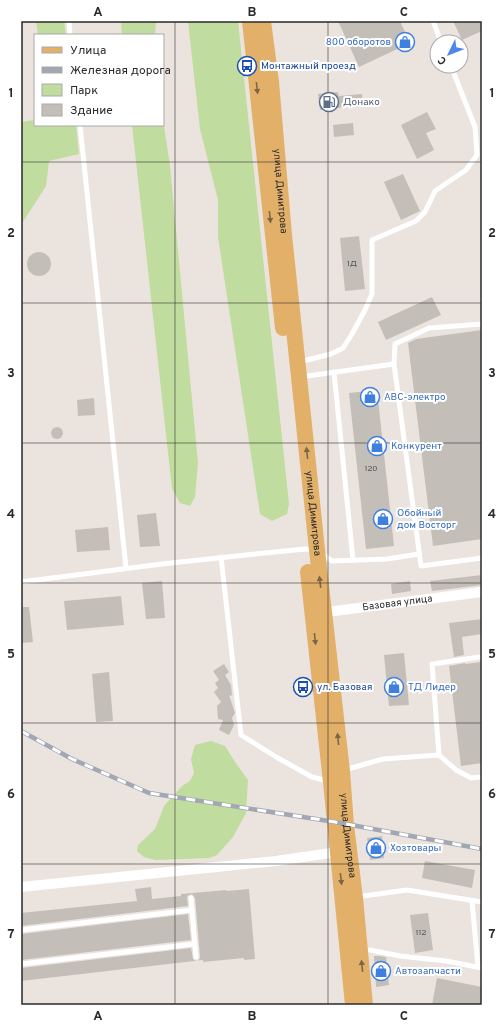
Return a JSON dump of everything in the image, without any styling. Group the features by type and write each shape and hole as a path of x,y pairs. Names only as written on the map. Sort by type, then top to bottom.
{"main road":[{"name":"улица Димитрова","path":"250,21 289,380 311,550 336,777 338,852 353,1005"},
{"name":"улица Димитрова","path":"263,21 271,82 284,235 299,370 311,550"},
{"name":"улица Димитрова","path":"336,777 346,825 366,1005"}],"street":[{"name":"Базовая улица","path":"318,613 482,592"},
{"path":"21,887 276,861 338,852"}],"lane":[{"path":"69,21 70,34"},
{"path":"433,21 438,34"},
{"path":"299,370 343,348 352,334 372,294 372,240 416,221 425,212 435,191 466,170 478,155 475,127 454,74"},
{"path":"80,126 126,568"},
{"path":"482,324 429,328 395,344 394,364 421,566 482,558"},
{"path":"299,370 334,372 394,364"},
{"path":"334,372 353,560"},
{"path":"21,582 221,557 311,550 332,561 387,559 419,554"},
{"path":"221,557 241,736 312,777 336,777 383,759 439,755"},
{"path":"480,657 432,664 439,755 456,770 471,778 482,777"},
{"path":"355,898 407,890 482,902"},
{"path":"191,898 196,957"},
{"path":"370,950 400,956 446,961 480,967 472,901"},
{"path":"21,930 192,910"},
{"path":"21,964 194,944"}],"green space":[{"path":"36,21 64,21 66,34 38,34"},
{"path":"121,21 156,21 155,34 122,34"},
{"path":"188,21 238,21 289,504 287,514 272,521 260,514 218,237 218,200 200,129"},
{"path":"34,120 34,126 76,126 79,154 49,161 46,186 21,225 21,122"},
{"path":"132,126 164,126 170,166 198,463 195,497 190,506 180,503 172,489"},
{"path":"211,741 225,746 248,780 246,813 233,837 217,855 209,858 155,860 144,857 137,851 138,845 155,829 164,806 182,786 190,781 194,773 191,759 195,745"}],"building":[{"path":"338,21 400,21 410,43 359,67"},
{"path":"453,21 482,21 482,31 469,37 469,34 459,34"},
{"path":"338,92 339,96 362,94 363,105 320,110 318,94"},
{"path":"427,112 436,129 426,133 434,150 417,159 401,125"},
{"path":"353,123 354,135 334,137 333,125"},
{"path":"403,174 420,211 401,220 384,182"},
{"path":"359,236 365,289 345,291 340,238"},
{"path":"39,252 44,253 50,259 50,269 44,275 39,276 34,275 28,269 27,264 28,259 34,253"},
{"path":"432,297 441,315 386,340 378,322"},
{"path":"482,330 482,539 433,546 408,343 416,339"},
{"path":"377,390 394,546 366,549 349,393"},
{"path":"94,398 95,415 78,416 77,400"},
{"path":"57,427 61,429 63,433 61,437 57,439 53,437 51,433 53,429"},
{"path":"156,513 160,546 140,547 137,515"},
{"path":"108,527 110,550 77,552 75,530"},
{"path":"482,575 482,585 432,591 430,581"},
{"path":"162,581 165,618 146,619 142,583"},
{"path":"410,581 411,591 392,594 391,584"},
{"path":"121,596 124,625 67,630 64,601"},
{"path":"21,607 29,607 33,642 21,643"},
{"path":"482,619 482,634 462,637 464,655 454,657 449,623"},
{"path":"404,653 409,705 389,706 384,655"},
{"path":"482,662 482,763 461,766 449,666"},
{"path":"224,664 229,672 225,675 231,685 232,695 229,695 235,713 232,718 234,725 229,735 219,730 223,720 218,719 217,706 221,702 214,692 218,688 215,683 219,680 213,671"},
{"path":"109,672 113,721 96,722 92,674"},
{"name":"Хозтовары","path":"382,836 384,858 370,860 367,838"},
{"path":"425,861 475,870 472,888 422,878"},
{"path":"151,887 152,899 181,896 181,894 249,889 255,959 244,960 244,958 203,962 203,960 197,961 200,957 195,898 192,894 187,897 188,906 21,926 21,913 137,901 135,889"},
{"path":"428,913 433,950 415,953 410,915"},
{"path":"188,914 191,940 21,960 21,934"},
{"path":"191,948 193,959 196,961 21,981 21,968"},
{"name":"Автозапчасти","path":"374,956 386,957 389,985 376,987"},
{"path":"437,978 482,987 482,1005 432,1005"}],"railway":[{"path":"21,731 72,759 149,793 335,822 482,849"}],"place":[{"name":"800 оборотов","path":"405,42"},
{"name":"Монтажный проезд","path":"247,66"},
{"name":"Донако","path":"329,102"},
{"name":"АВС-электро","path":"370,397"},
{"name":"Конкурент","path":"377,446"},
{"name":"Обойный дом Восторг","path":"383,519"},
{"name":"ул. Базовая","path":"303,687"},
{"name":"ТД Лидер","path":"394,687"},
{"name":"Хозтовары","path":"376,848"},
{"name":"Автозапчасти","path":"381,971"}]}
